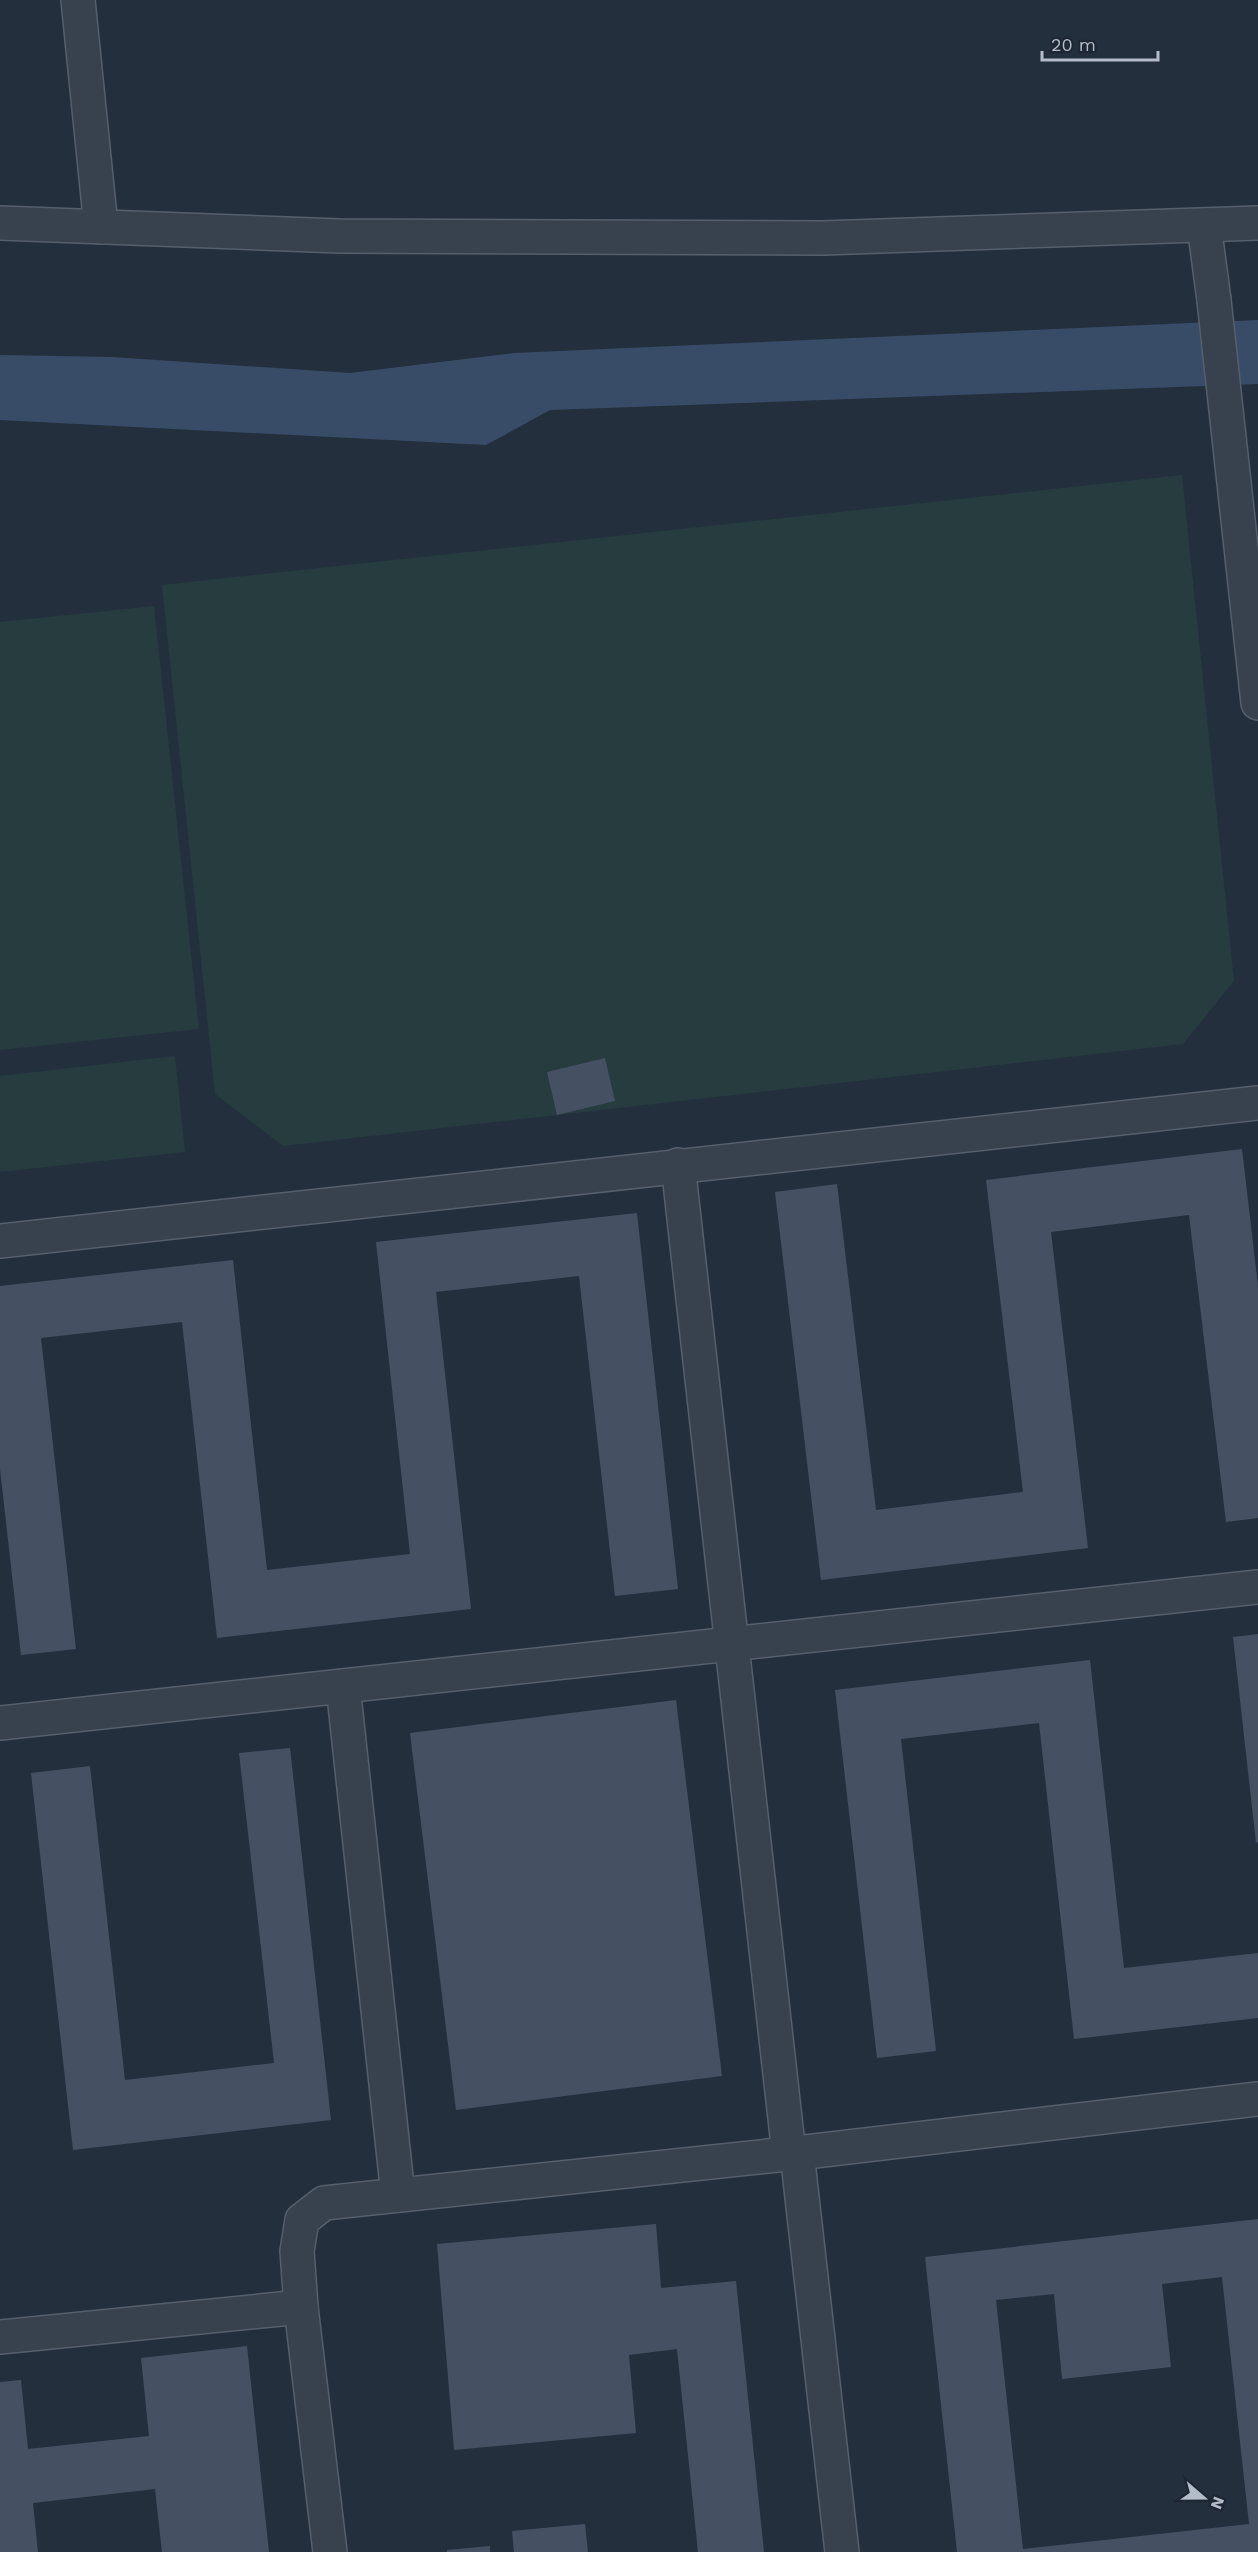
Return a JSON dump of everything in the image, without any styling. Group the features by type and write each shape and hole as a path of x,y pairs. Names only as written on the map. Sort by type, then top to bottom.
{"street":[{"path":"78,0 100,227"},
{"path":"0,224 339,236 823,238 1258,223"},
{"path":"1204,225 1258,703"},
{"path":"0,1241 1258,1103"},
{"path":"678,1165 732,1644 842,2552"},
{"path":"0,1723 1258,1587"},
{"path":"343,1686 398,2195"},
{"path":"330,2552 301,2307 297,2251 302,2220 324,2204 793,2153 1258,2098"},
{"path":"0,2337 301,2307"}],"green space":[{"path":"1182,475 1234,981 1183,1044 283,1146 215,1094 162,585"},
{"path":"154,606 199,1029 0,1050 0,622"},
{"path":"175,1056 185,1152 0,1172 0,1076"}],"water":[{"path":"1258,320 1258,384 550,410 486,445 0,420 0,355 112,357 350,373 514,353"}],"building":[{"path":"605,1058 615,1101 557,1115 547,1072"},
{"path":"1242,1149 1258,1286 1258,1518 1226,1522 1189,1215 1051,1232 1088,1548 821,1580 775,1192 837,1184 876,1510 1023,1492 986,1180"},
{"path":"637,1213 678,1589 615,1596 579,1276 436,1292 471,1609 217,1638 182,1322 41,1338 76,1649 21,1655 0,1469 0,1286 233,1260 267,1570 410,1554 376,1242"},
{"path":"1258,1634 1258,1842 1256,1843 1233,1637"},
{"path":"1090,1660 1124,1968 1258,1953 1258,2018 1074,2039 1039,1723 901,1739 936,2051 877,2058 835,1690"},
{"path":"676,1700 722,2076 456,2110 410,1733"},
{"path":"290,1748 331,2120 73,2150 31,1773 90,1766 125,2080 274,2063 239,1753"},
{"path":"1258,2219 1258,2552 957,2552 925,2257","holes":["1222,2277 1249,2524 1023,2549 996,2300 1054,2294 1062,2379 1171,2367 1162,2284"]},
{"path":"656,2224 661,2288 736,2281 764,2552 698,2552 677,2349 629,2355 636,2433 454,2450 437,2244"},
{"path":"247,2346 269,2552 162,2552 155,2489 33,2503 38,2552 0,2552 0,2382 21,2380 28,2449 149,2436 141,2358"},
{"path":"585,2524 588,2552 514,2552 512,2531"},
{"path":"490,2546 490,2552 447,2552 447,2550"}]}
